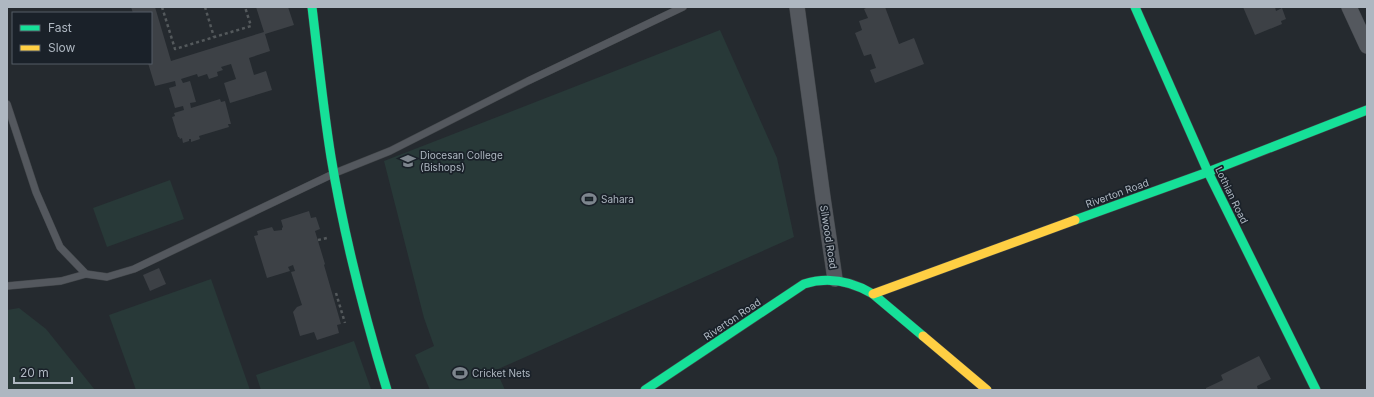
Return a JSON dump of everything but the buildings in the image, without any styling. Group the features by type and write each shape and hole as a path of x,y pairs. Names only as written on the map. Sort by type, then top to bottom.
{"street":[{"path":"312,7 326,125 342,218 375,353 387,390"},
{"name":"Silwood Road","path":"797,7 835,279 860,286 874,294 987,390"},
{"name":"Lothian Road","path":"1135,7 1208,172 1316,390"},
{"path":"1349,7 1367,46"},
{"name":"Riverton Road","path":"874,294 1208,172 1367,110"},
{"name":"Riverton Road","path":"644,390 804,284 812,281 835,279"}],"lane":[{"path":"7,286 61,281 86,274 107,277 134,269 335,173 390,151 528,81 682,7"},
{"path":"7,104 36,192 60,247 86,274"}],"path":[{"path":"162,7 175,49 251,26 245,7"},
{"path":"205,7 214,37"},
{"path":"340,291 334,293 346,328"}],"shaded area":[{"name":"Sahara","path":"720,30 777,158 794,237 496,370 505,390 430,390 415,355 434,346 424,318 384,161"},
{"path":"170,180 184,219 107,247 93,208"},
{"path":"211,279 250,390 136,390 109,315"},
{"path":"19,308 46,329 95,390 7,390 7,310"},
{"path":"354,341 371,389 261,390 256,375"}],"traffic: fast":[{"path":"312,7 336,187 355,275 387,390"},
{"path":"1135,7 1208,172 1316,390"},
{"path":"1075,220 1208,172 1367,110"},
{"path":"645,390 804,284 822,280 848,283 873,294 923,336"}],"traffic: slow":[{"path":"873,294 1075,220"},
{"path":"923,336 987,390"}],"place":[{"name":"Diocesan College (Bishops)","path":"408,161"},
{"name":"Sahara","path":"589,199"},
{"name":"Cricket Nets","path":"460,373"}]}
